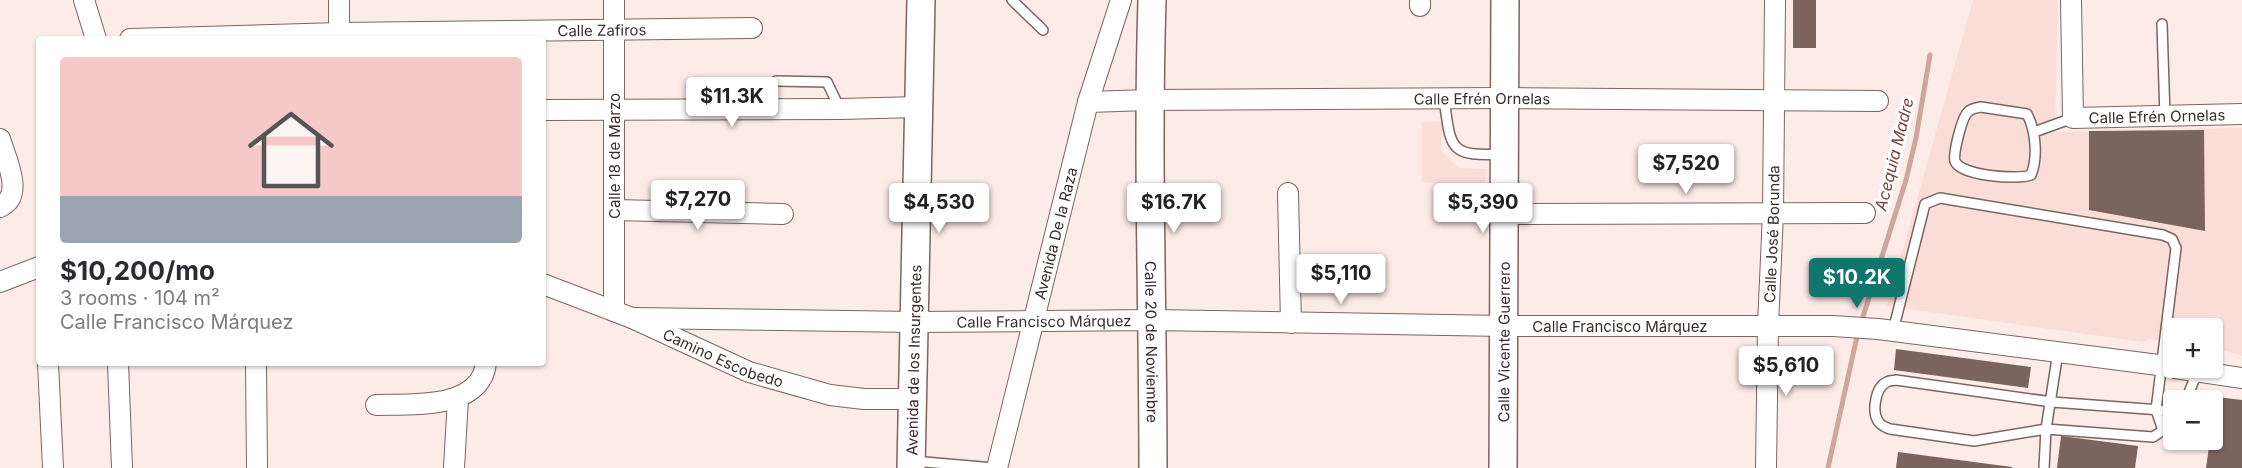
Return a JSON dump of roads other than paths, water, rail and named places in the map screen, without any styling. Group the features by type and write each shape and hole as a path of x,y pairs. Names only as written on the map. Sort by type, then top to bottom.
{"main road":[{"name":"Avenida de los Insurgentes","path":"911,465 921,0"},
{"name":"Calle 20 de Noviembre","path":"1152,0 1149,100 1153,468"},
{"name":"Calle Vicente Guerrero","path":"1503,468 1506,0"}],"street":[{"path":"84,0 95,36"},
{"path":"339,0 339,36"},
{"name":"Calle 18 de Marzo","path":"614,0 614,210 623,315"},
{"name":"Avenida De la Raza","path":"996,468 1035,322 1088,102 1121,0"},
{"name":"Calle José Borunda","path":"1766,468 1768,325 1773,214 1775,0"},
{"path":"2071,0 2073,118"},
{"name":"Calle Zafiros","path":"339,36 752,27"},
{"name":"Calle Efrén Ornelas","path":"1088,102 1506,98 1878,101"},
{"path":"546,110 920,107"},
{"name":"Calle Efrén Ornelas","path":"2073,118 2242,114"},
{"path":"0,139 13,184 11,199 0,207"},
{"path":"1288,193 1291,323"},
{"path":"614,210 783,214"},
{"path":"1506,214 1865,213"},
{"path":"0,282 36,268"},
{"name":"Camino Escobedo","path":"546,285 623,315 749,372 830,394 864,399 912,399"},
{"name":"Calle Francisco Márquez","path":"623,315 914,322 1153,320 1504,326 1833,326 1886,330 2163,366"},
{"path":"48,366 53,468"},
{"path":"118,366 122,468"},
{"path":"256,366 256,468"},
{"path":"376,405 432,403 458,398 481,381 485,366"},
{"name":"Calle Francisco Márquez","path":"2223,375 2242,378"},
{"path":"454,468 458,398"}],"lane":[{"path":"1012,0 1043,30"},
{"path":"2162,24 2165,117"},
{"path":"776,81 826,82 840,109"},
{"path":"1444,99 1449,136 1457,149 1474,156 1506,154"},
{"path":"1987,107 2022,112 2027,114 2034,132 2034,168 2031,175 2026,177 1966,171 1955,161 1962,121 1972,108 1987,107"},
{"path":"2034,132 2073,118"},
{"path":"1886,330 1925,204 1940,198 2163,235 2172,239 2176,248 2172,318"},
{"path":"2044,468 2046,429 2058,352"},
{"path":"2163,410 2156,410 2052,402 1896,380 1881,386 1875,410 1876,419 1890,429 1974,441 2021,431 2046,429 2153,437 2163,430 2156,410 2166,378"},
{"path":"911,465 996,468"}],"waterway":[{"name":"Acequia Madre","path":"1861,323 1906,180 1916,138 1930,55"},
{"name":"Acequia Madre","path":"1828,468 1858,332"}]}
